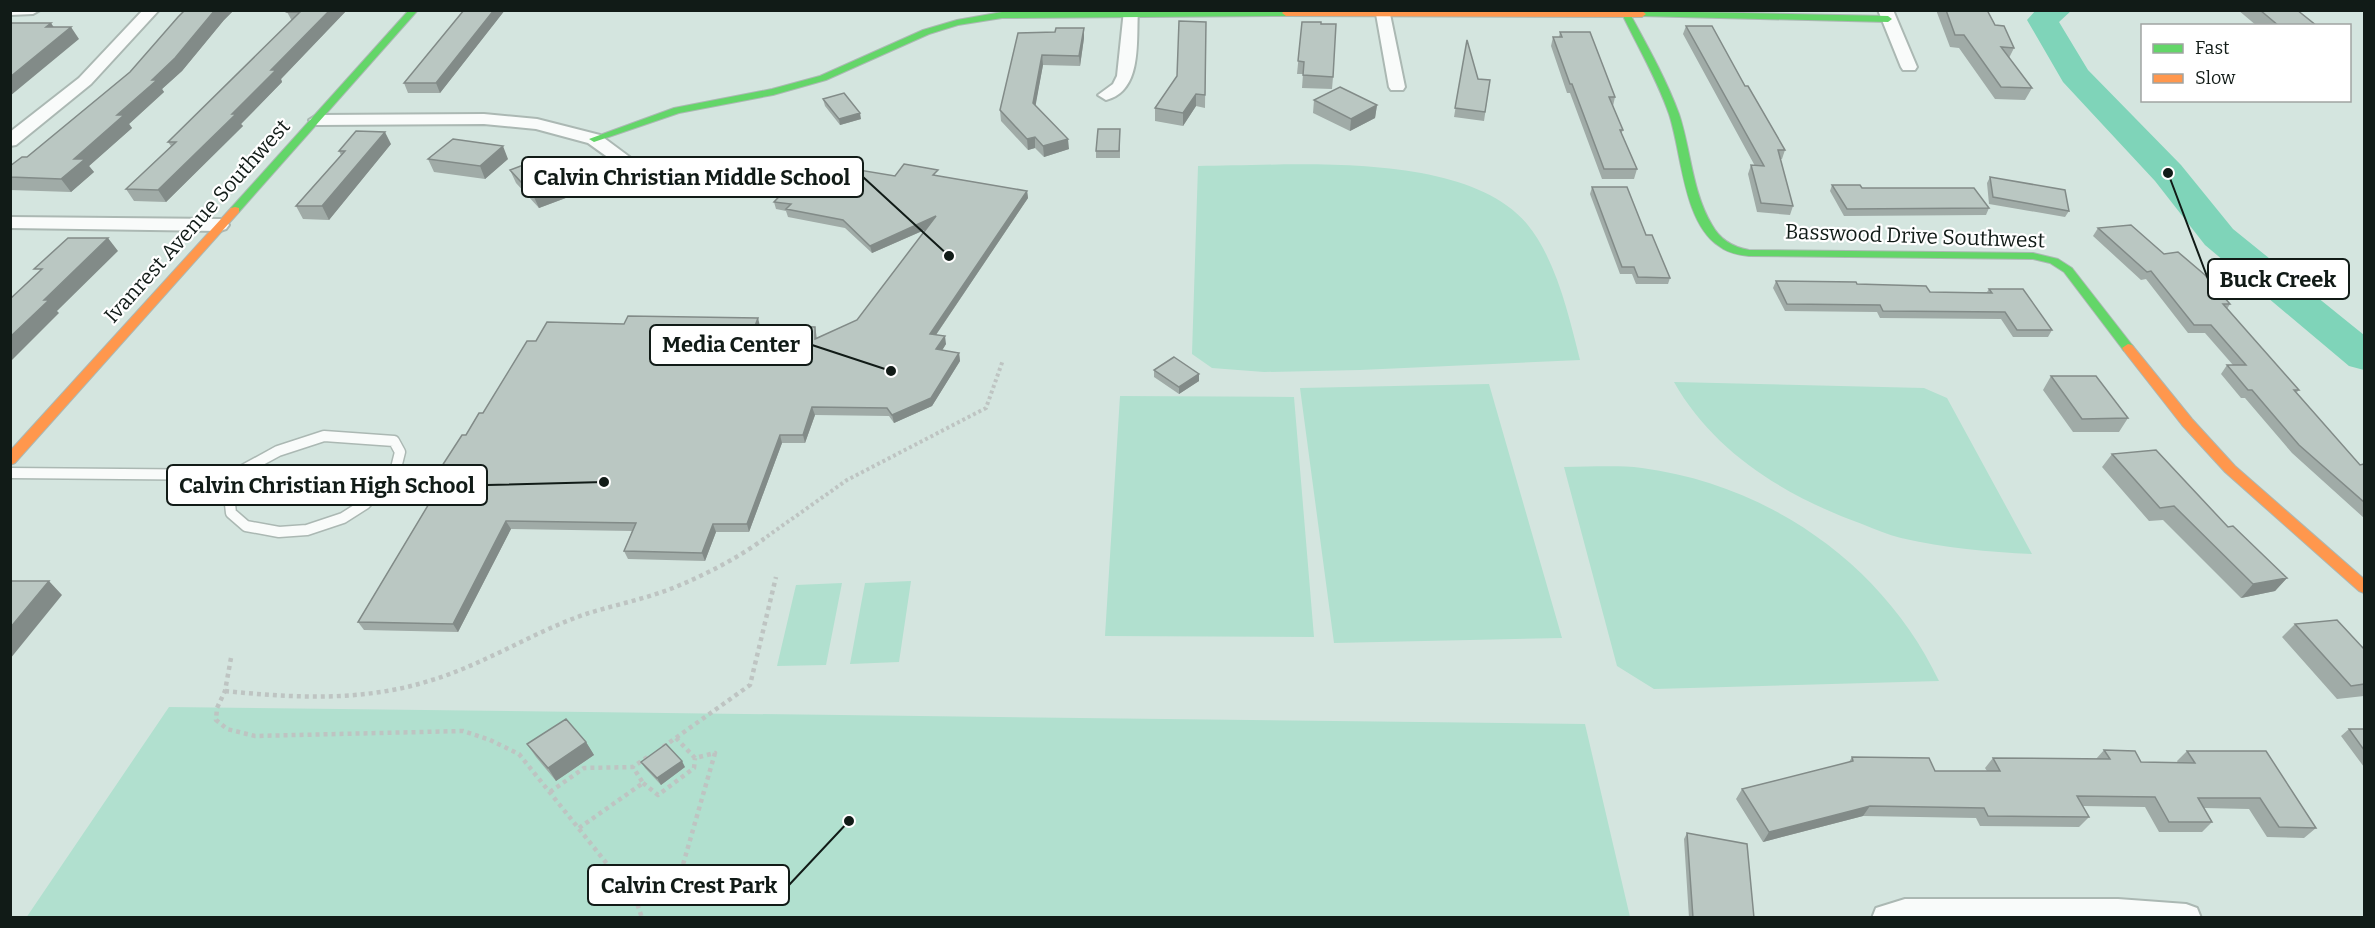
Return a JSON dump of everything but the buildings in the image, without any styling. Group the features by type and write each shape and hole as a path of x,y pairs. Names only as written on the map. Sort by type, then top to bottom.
{"street":[{"path":"10,11 33,10"},
{"path":"14,135 85,81 152,10"},
{"name":"Ivanrest Avenue Southwest","path":"10,460 414,10"},
{"path":"594,139 677,110 773,92 823,78 857,65 912,38 957,23 1018,14 1130,12 1886,15 1909,67"},
{"path":"1106,95 1119,87 1125,76 1130,12"},
{"path":"1383,14 1397,87"},
{"name":"Basswood Drive Southwest","path":"1626,15 1668,100 1692,192 1711,234 1718,243 1731,250 1749,253 2033,256 2054,261 2068,270 2182,415 2230,469 2291,525 2364,586"},
{"path":"317,120 484,119 537,124 594,139 661,187"},
{"path":"10,222 220,225"},
{"path":"1887,918 1905,913 2118,913 2186,918"}],"lane":[{"path":"10,473 234,474 260,457 291,443 324,436 394,441 400,452 394,472 365,504 343,518 307,530 279,532 246,526 231,513 229,495 234,474"}],"path":[{"path":"225,691 326,698 380,694 434,680 584,615 672,588 739,557 847,480 986,408 995,388 1003,360"},
{"path":"550,792 584,768 633,767 750,684 777,577"},
{"path":"231,658 225,691 217,708 216,720 227,729 255,736 371,731 463,731 490,740 519,754 636,900 642,918"},
{"path":"633,767 643,783 658,795 694,768 694,758 676,738"},
{"path":"630,893 676,889 715,753 694,758"},
{"path":"579,828 643,783"}],"green space":[{"path":"1198,166 1372,167 1419,173 1462,183 1498,200 1527,224 1546,254 1560,289 1580,360 1360,370 1264,372 1212,368 1192,354"},
{"path":"1674,382 1924,388 1947,398 2032,554 1967,549 1901,538 1834,513 1780,486 1731,451 1690,407"},
{"path":"1489,384 1562,638 1334,643 1300,388"},
{"path":"1120,396 1294,397 1314,637 1105,636"},
{"path":"1564,467 1633,467 1689,477 1735,492 1778,512 1818,537 1855,567 1887,601 1916,639 1939,681 1654,689 1617,666"},
{"path":"911,581 899,662 850,664 865,583"},
{"path":"842,583 826,665 777,666 796,585"},
{"path":"169,707 1585,724 1630,917 26,918"}],"waterway":[{"path":"2057,10 2042,20 2075,75 2168,173 2219,237 2364,356"}],"traffic: fast":[{"path":"235,210 414,10"},
{"path":"594,139 677,110 773,92 823,78 926,32 957,23 1002,15 1286,13"},
{"path":"1626,14 1658,76 1674,115 1698,209 1711,233 1723,244 1749,253 2033,256 2054,261 2068,270 2128,348"},
{"path":"1642,14 1888,19"}],"traffic: slow":[{"path":"1286,13 1642,14"},
{"path":"10,460 235,210"},
{"path":"2128,348 2187,422 2230,469 2364,587"}],"place":[{"name":"Buck Creek","path":"2168,173"},
{"name":"Calvin Christian Middle School","path":"949,256"},
{"name":"Media Center","path":"891,371"},
{"name":"Calvin Christian High School","path":"604,482"},
{"name":"Calvin Crest Park","path":"849,821"}]}
